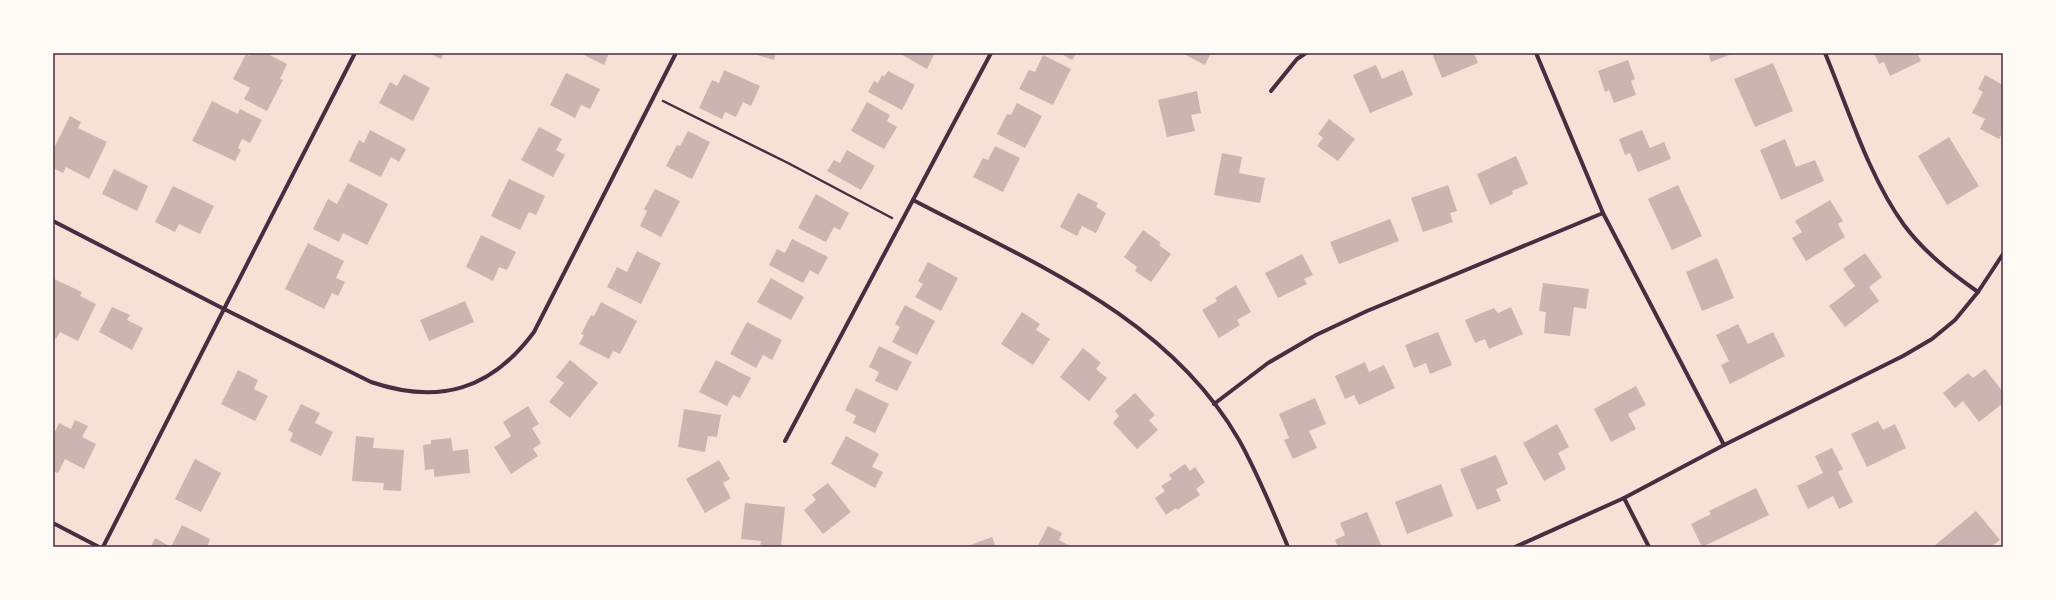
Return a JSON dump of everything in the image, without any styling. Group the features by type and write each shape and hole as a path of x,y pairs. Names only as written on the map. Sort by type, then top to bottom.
{"street":[{"path":"103,547 355,53"},
{"path":"53,221 371,382 396,390 422,393 444,392 465,386 486,377 504,365 521,350 534,332 676,53"},
{"path":"785,441 991,53"},
{"path":"1271,90 1297,59 1306,53"},
{"path":"1536,53 1603,213 1724,445"},
{"path":"1825,53 1871,164 1887,197 1904,225 1926,250 1950,272 1978,292"},
{"path":"913,200 1091,294 1122,314 1155,341 1184,369 1214,404 1238,439 1256,473 1288,547"},
{"path":"1214,404 1268,363 1316,335 1367,312 1603,213"},
{"path":"1515,547 1624,498 1724,445 1903,356 1932,339 1955,320 1978,292 2003,254"},
{"path":"1624,498 1649,547"},
{"path":"53,523 99,547"}],"path":[{"path":"654,96 788,163 901,223"}],"building":[{"path":"252,53 266,53 287,64 280,79 283,80 267,111 244,99 250,88 233,79 246,54 250,56"},
{"path":"429,53 444,53 441,59"},
{"path":"580,53 609,53 604,65"},
{"path":"750,53 776,53 774,60"},
{"path":"899,53 935,53 927,69"},
{"path":"1060,53 1077,53 1072,60"},
{"path":"1182,53 1211,53 1205,65"},
{"path":"1432,53 1474,53 1478,63 1442,78"},
{"path":"1708,53 1734,53 1711,62"},
{"path":"1874,53 1917,53 1921,61 1890,76 1884,62 1879,64"},
{"path":"1043,55 1071,69 1053,105 1019,89 1029,70 1035,72"},
{"path":"1628,60 1635,79 1631,81 1636,95 1614,103 1609,90 1605,92 1598,71"},
{"path":"1773,63 1793,111 1755,127 1734,79"},
{"path":"1376,65 1382,79 1403,70 1413,95 1370,113 1353,75"},
{"path":"724,70 760,86 751,106 743,102 736,117 725,112 722,119 699,108 712,80 719,83"},
{"path":"888,71 915,85 902,110 868,92 874,81 878,83 882,75 884,77"},
{"path":"566,73 600,89 590,109 581,105 575,118 550,105"},
{"path":"404,74 430,88 413,121 379,103 390,82 397,86"},
{"path":"1985,75 2003,85 2003,132 1999,139 1980,129 1985,119 1972,113 1983,92 1978,89"},
{"path":"1197,91 1201,113 1191,115 1195,131 1167,137 1158,100"},
{"path":"212,101 238,114 240,109 262,120 250,143 242,139 238,148 241,150 235,161 192,141"},
{"path":"867,102 890,115 887,121 897,127 884,149 851,131"},
{"path":"1017,103 1042,116 1025,148 997,134 1007,114 1011,115"},
{"path":"70,116 81,122 78,128 107,142 89,179 66,167 63,173 53,168 53,150"},
{"path":"1329,119 1355,139 1338,161 1317,146 1323,138 1318,134"},
{"path":"539,127 562,139 556,150 565,155 553,177 521,160"},
{"path":"370,130 406,149 399,162 391,157 381,177 349,161 359,140 364,143"},
{"path":"1642,130 1650,148 1664,142 1671,159 1638,172 1630,153 1625,155 1619,139"},
{"path":"688,131 710,142 692,179 666,166 677,145 680,146"},
{"path":"1949,137 1979,186 1947,205 1918,156"},
{"path":"1785,139 1796,167 1815,160 1824,181 1781,200 1760,150"},
{"path":"995,146 1020,158 1003,192 973,177 983,158 988,160"},
{"path":"847,150 875,166 861,190 827,171 834,160 840,163"},
{"path":"1222,153 1242,157 1239,173 1265,178 1260,203 1214,195"},
{"path":"1516,156 1528,184 1512,191 1513,194 1490,205 1477,174"},
{"path":"114,169 148,186 137,211 102,194"},
{"path":"509,179 545,196 536,215 529,212 520,230 491,216"},
{"path":"348,183 388,204 367,245 343,233 339,242 313,229 328,199 337,204"},
{"path":"1448,185 1457,211 1450,213 1453,222 1423,232 1411,198"},
{"path":"1678,185 1702,236 1672,250 1648,199"},
{"path":"173,186 214,206 200,234 179,224 175,232 155,222"},
{"path":"655,189 680,201 661,237 640,226 647,211 644,209"},
{"path":"1078,193 1098,203 1096,207 1106,213 1096,233 1082,226 1077,236 1060,227"},
{"path":"816,194 849,213 840,230 834,227 826,242 798,228"},
{"path":"1830,200 1843,221 1838,224 1845,237 1806,261 1792,238 1802,232 1795,221"},
{"path":"1390,219 1399,241 1339,264 1330,242"},
{"path":"1143,230 1161,243 1159,245 1171,254 1151,282 1135,271 1137,267 1124,257"},
{"path":"481,235 516,252 507,270 499,267 493,281 466,267"},
{"path":"792,239 828,257 818,275 810,270 803,283 769,265 777,249 785,253"},
{"path":"308,243 344,261 336,278 345,282 338,296 332,293 324,309 285,289"},
{"path":"637,251 661,263 641,304 607,287 617,267 627,272"},
{"path":"1865,253 1882,277 1869,287 1879,301 1845,327 1829,306 1855,286 1843,269"},
{"path":"1302,254 1313,275 1304,279 1307,284 1278,298 1265,273"},
{"path":"1717,258 1734,298 1702,311 1686,272"},
{"path":"928,262 958,278 941,311 915,297 923,284 918,281"},
{"path":"771,278 804,297 791,320 757,302"},
{"path":"54,279 82,292 80,296 96,304 78,341 60,332 56,339 53,337"},
{"path":"1543,283 1589,289 1586,309 1574,307 1570,336 1544,333 1546,312 1539,311"},
{"path":"1236,285 1251,312 1237,320 1240,325 1219,338 1202,310 1217,301 1215,298"},
{"path":"465,301 474,322 429,341 420,320"},
{"path":"601,302 637,321 620,354 613,351 609,359 579,344 584,335 581,334 591,315 594,316"},
{"path":"905,305 935,321 917,355 892,342 900,327 895,324"},
{"path":"112,307 130,315 127,320 143,328 132,350 99,332"},
{"path":"1511,307 1523,334 1489,349 1485,339 1475,343 1465,320 1494,308 1498,313"},
{"path":"1022,312 1040,324 1036,330 1050,339 1033,365 1001,344"},
{"path":"747,322 782,340 772,360 763,355 756,368 730,354"},
{"path":"1738,324 1748,344 1773,332 1785,356 1730,384 1721,365 1729,361 1716,335"},
{"path":"1438,332 1452,365 1430,374 1426,363 1414,368 1405,345"},
{"path":"879,346 912,362 897,391 875,381 879,372 869,367"},
{"path":"1083,348 1101,363 1096,369 1107,378 1089,401 1060,377"},
{"path":"570,360 598,383 570,418 549,402 564,383 556,377"},
{"path":"716,360 751,378 740,398 733,395 727,406 699,392"},
{"path":"1365,362 1369,372 1384,365 1395,388 1359,405 1354,395 1345,399 1335,376"},
{"path":"1985,369 2003,392 2003,403 1979,422 1963,401 1955,408 1943,393 1968,373 1973,378"},
{"path":"238,370 258,380 254,389 268,396 255,421 221,404"},
{"path":"1636,386 1646,405 1628,414 1636,429 1611,442 1594,409"},
{"path":"856,388 889,404 875,433 853,423 856,416 845,410"},
{"path":"1135,393 1155,415 1149,420 1158,430 1137,449 1113,423 1119,416 1115,411"},
{"path":"1315,398 1326,424 1309,431 1317,448 1293,459 1284,440 1289,438 1279,414"},
{"path":"301,404 320,413 315,423 333,432 321,456 290,441 293,433 288,430"},
{"path":"528,406 539,424 532,428 541,443 533,449 538,456 511,474 494,447 511,436 503,422"},
{"path":"684,409 721,415 717,437 708,436 705,452 678,447"},
{"path":"75,420 88,426 82,437 96,444 84,469 65,459 58,473 53,471 53,436 59,423 71,429"},
{"path":"1878,421 1883,430 1895,424 1906,448 1867,467 1851,434"},
{"path":"1557,424 1569,447 1558,453 1566,469 1544,481 1523,443"},
{"path":"356,436 374,438 373,448 404,450 401,491 383,490 384,483 352,481"},
{"path":"846,436 879,454 872,467 883,472 875,488 831,464"},
{"path":"451,438 453,451 468,449 470,473 434,477 434,469 425,470 423,445 431,444 431,440"},
{"path":"1832,448 1843,469 1838,472 1853,502 1839,509 1833,496 1808,509 1797,486 1823,473 1815,456"},
{"path":"1496,455 1508,484 1496,489 1501,501 1477,510 1460,469"},
{"path":"195,459 221,473 201,512 175,499"},
{"path":"719,460 730,479 723,483 731,498 705,513 686,479"},
{"path":"1185,464 1190,471 1195,467 1205,482 1196,489 1200,495 1177,510 1176,508 1166,515 1155,498 1165,491 1161,486 1172,479 1169,475"},
{"path":"828,483 851,512 823,534 804,510 816,500 812,495"},
{"path":"1441,484 1453,516 1407,534 1395,502"},
{"path":"1756,488 1769,515 1702,547 1691,524 1711,514 1709,511"},
{"path":"745,503 785,507 781,547 760,547 761,541 741,539"},
{"path":"1976,511 2000,540 1991,547 1933,547"},
{"path":"1367,512 1381,545 1376,547 1338,547 1335,540 1345,535 1340,523"},
{"path":"182,525 210,539 207,547 171,547"},
{"path":"1048,526 1062,533 1059,540 1072,547 1037,547"},
{"path":"992,537 996,547 965,547"},
{"path":"155,538 171,547 151,547"}]}
